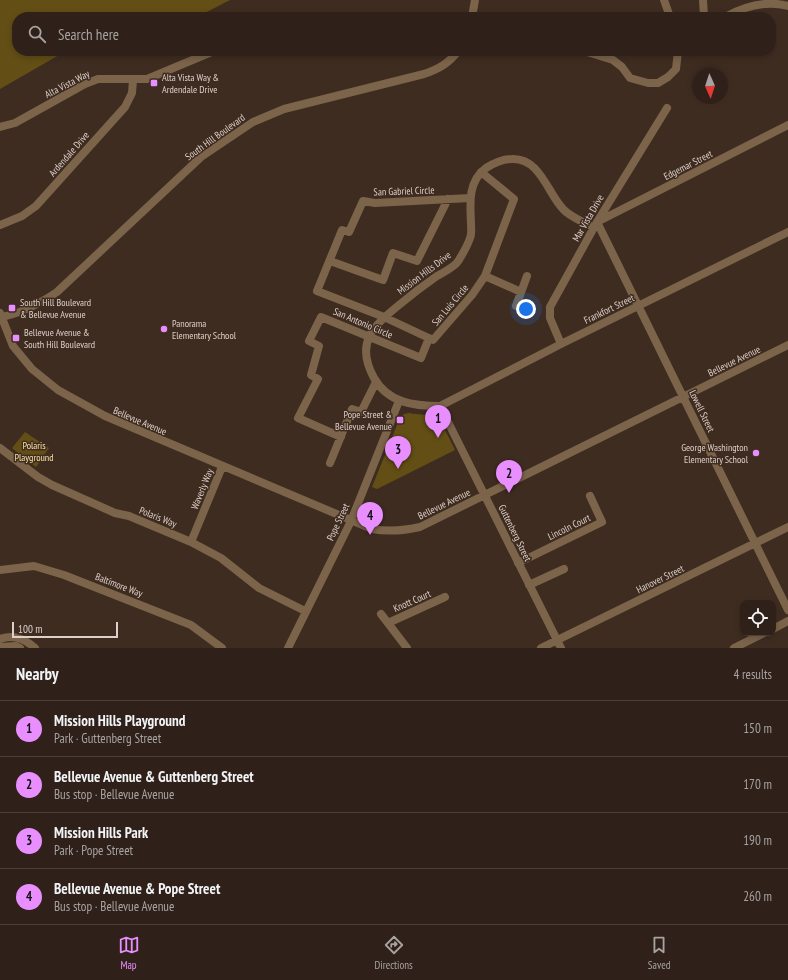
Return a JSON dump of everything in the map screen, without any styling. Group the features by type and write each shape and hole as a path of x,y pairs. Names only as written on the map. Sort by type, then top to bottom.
{"street":[{"path":"473,12 475,0"},
{"path":"664,0 668,12"},
{"path":"703,0 704,12"},
{"path":"734,12 763,1 788,6"},
{"name":"Alta Vista Way","path":"0,127 15,123 85,84 98,79 147,79 160,75 203,56"},
{"name":"South Hill Boulevard","path":"1,316 30,308 57,292 201,157 253,122 284,109 428,73 443,66 454,56"},
{"path":"600,56 613,60 622,67 630,78 653,84 664,80 676,69 677,56"},
{"name":"Ardendale Drive","path":"0,225 22,216 42,200 125,107 132,93 133,80"},
{"name":"Mar Vista Drive","path":"561,344 550,318 550,307 595,225 668,108"},
{"name":"Edgemar Street","path":"595,225 788,125"},
{"name":"Mission Hills Drive","path":"368,336 374,327 384,317 419,288 458,262 471,237 470,198 473,183 481,172 495,162 512,159 530,163 541,175 550,193 564,210 595,225"},
{"name":"San Luis Circle","path":"384,317 432,340 472,295 485,276 514,199 481,172"},
{"name":"San Gabriel Circle","path":"384,317 316,291 342,230 349,232 363,201 375,203 470,198"},
{"name":"San Gabriel Circle","path":"330,261 383,280 392,253 417,261 448,199"},
{"name":"Lowell Street","path":"595,225 639,306 788,610"},
{"name":"Frankfort Street","path":"440,406 561,344 788,232"},
{"path":"485,276 521,292"},
{"path":"516,306 527,276"},
{"name":"Bellevue Avenue","path":"1,316 12,346 32,369 58,390 105,416 222,467 372,530 388,532 403,531 420,527 788,346"},
{"name":"San Antonio Circle","path":"341,437 298,418 318,379 311,375 319,346 309,341 321,317 420,358 429,338"},
{"path":"368,336 366,355 369,369 376,382 385,392 399,401 417,406 440,406"},
{"path":"330,463 352,409 361,412 376,382"},
{"name":"Pope Street","path":"288,648 305,611 351,521 399,401"},
{"name":"Guttenberg Street","path":"440,406 559,644"},
{"name":"Polaris Way","path":"0,448 38,477 52,485 115,513 129,516 191,542 222,558 259,588 305,611"},
{"name":"Waverly Way","path":"191,542 222,467"},
{"name":"Lincoln Court","path":"518,563 602,522 590,496"},
{"name":"Hanover Street","path":"541,648 559,644 788,527"},
{"name":"Baltimore Way","path":"0,570 34,566 64,575 191,625 222,648"},
{"path":"530,585 564,569"},
{"name":"Knott Court","path":"388,622 444,597"},
{"path":"381,614 407,648"},
{"path":"776,627 788,621"},
{"path":"734,648 758,636"},
{"path":"0,639 6,637 18,637 28,642 35,648"},
{"path":"0,648 16,646 20,648"}],"green space":[{"path":"0,0 230,0 207,12 12,12 12,56 57,56 0,89"},
{"path":"409,413 439,418 455,450 377,489 372,487 399,420 404,414"},
{"name":"Polaris Playground","path":"25,432 49,448 36,467 12,448"}],"place":[{"name":"Alta Vista Way & Ardendale Drive","path":"154,83"},
{"name":"South Hill Boulevard & Bellevue Avenue","path":"12,308"},
{"name":"Panorama Elementary School","path":"164,329"},
{"name":"Bellevue Avenue & South Hill Boulevard","path":"16,338"},
{"name":"Pope Street & Bellevue Avenue","path":"400,420"},
{"name":"Mission Hills Playground","path":"438,438"},
{"name":"George Washington Elementary School","path":"756,453"},
{"name":"Mission Hills Park","path":"398,469"},
{"name":"Bellevue Avenue & Guttenberg Street","path":"509,493"},
{"name":"Bellevue Avenue & Pope Street","path":"370,535"}]}
